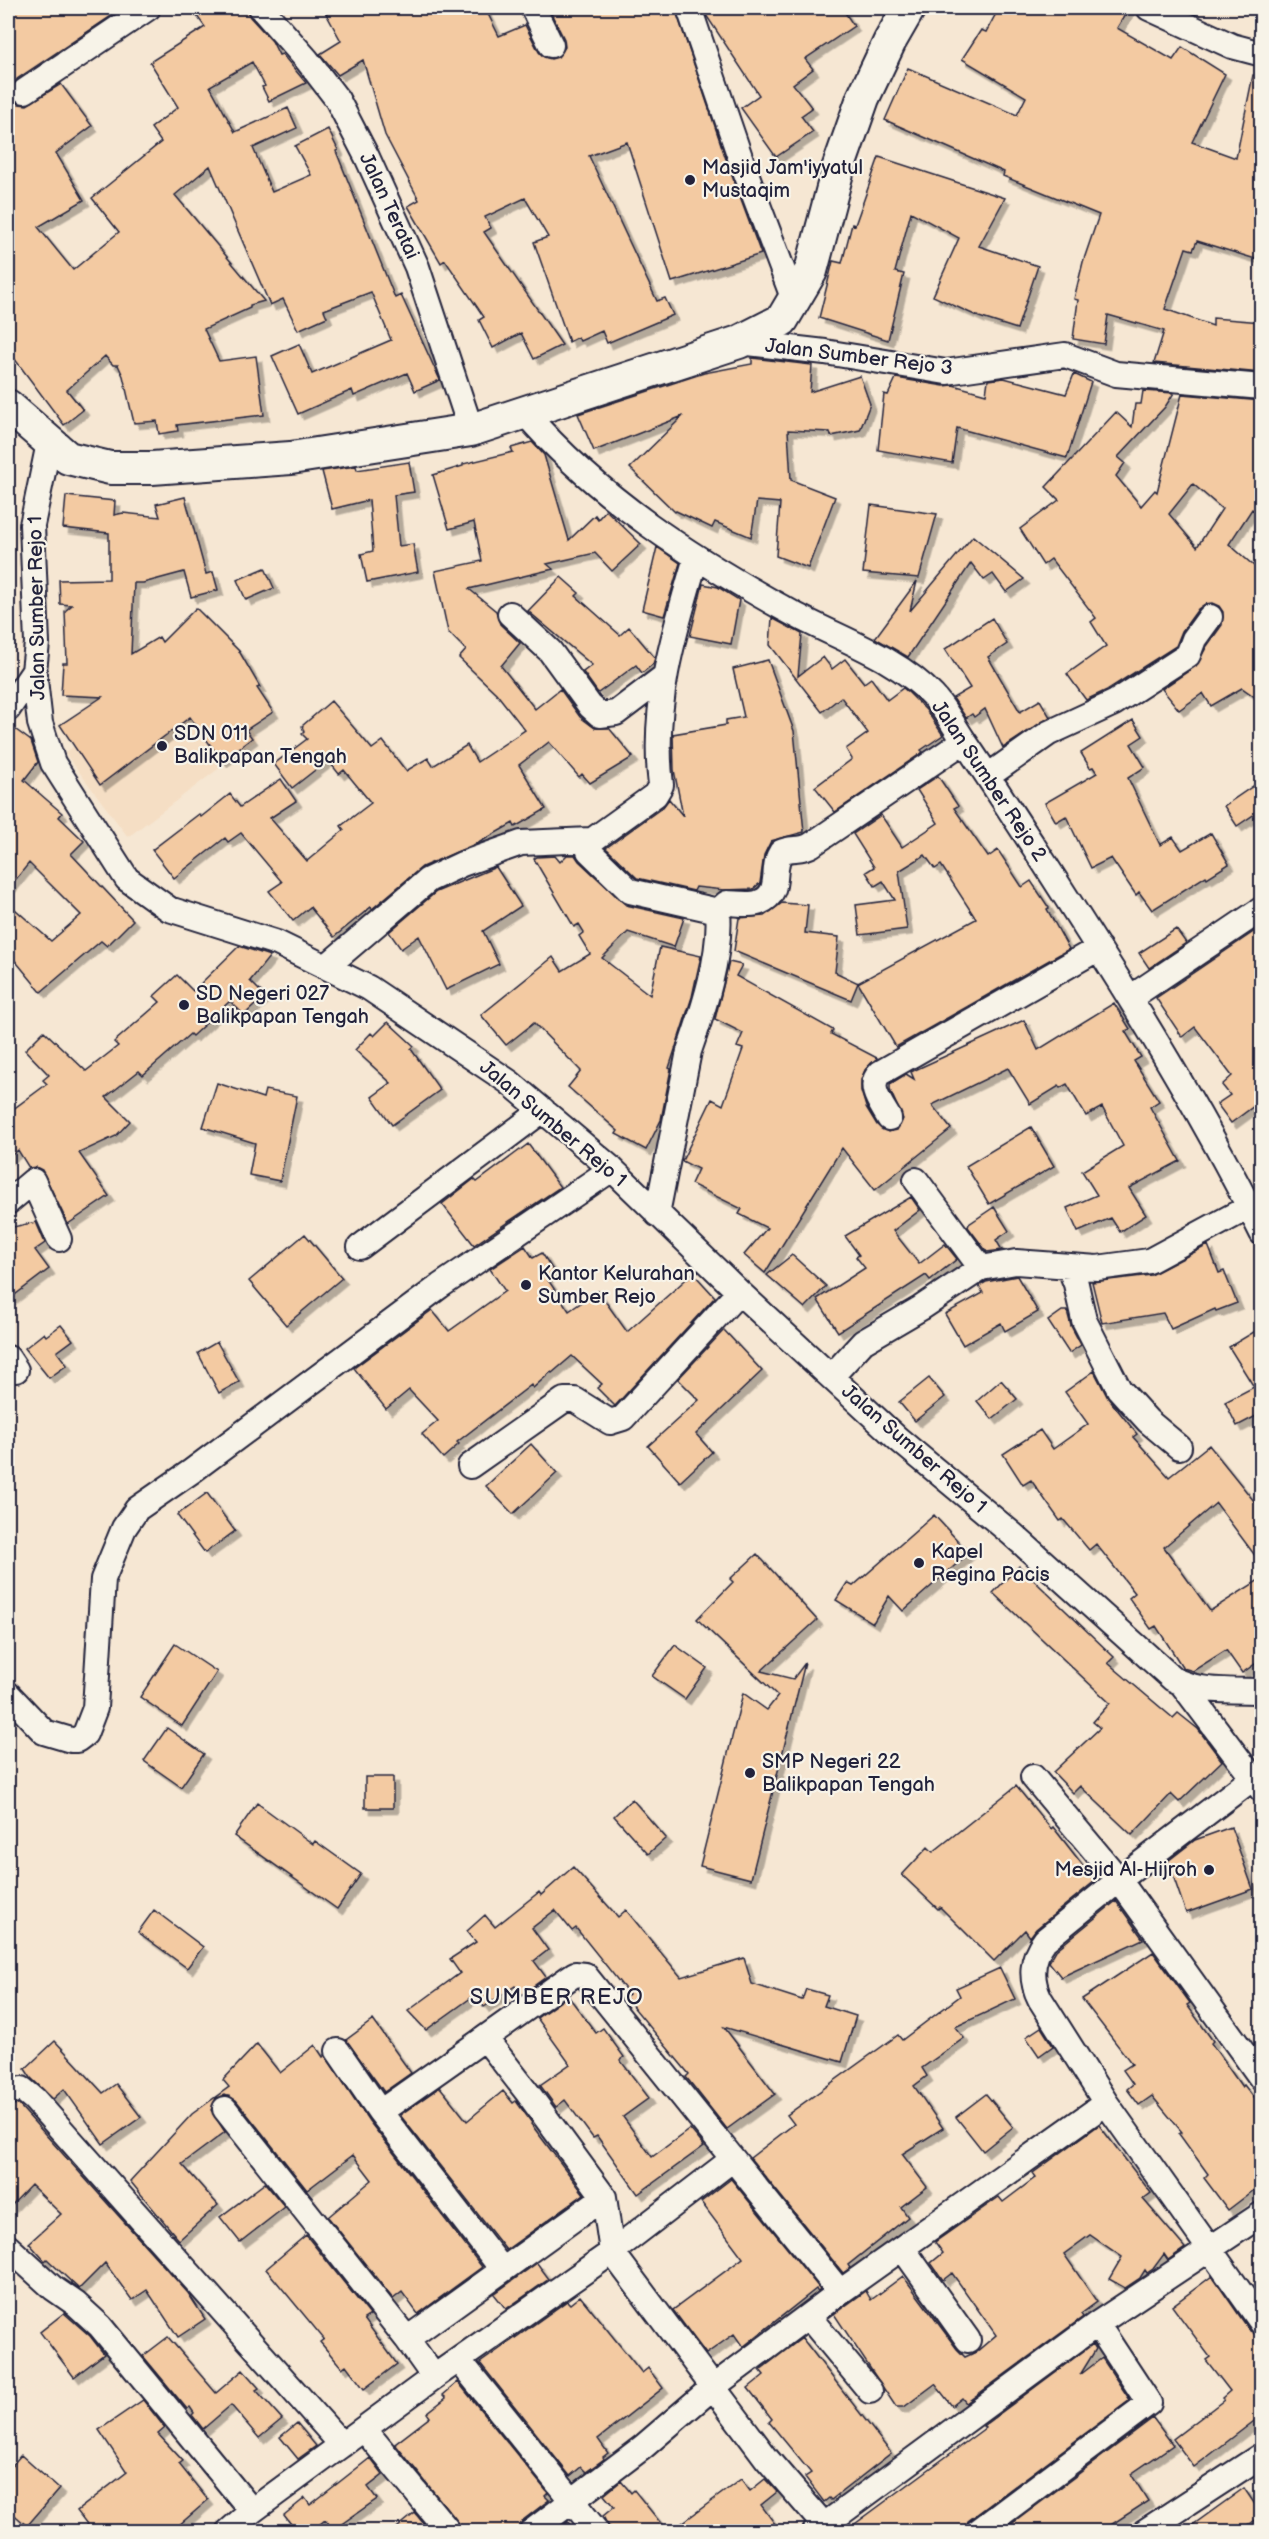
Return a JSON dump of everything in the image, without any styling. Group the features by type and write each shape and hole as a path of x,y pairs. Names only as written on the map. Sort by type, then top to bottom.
{"main road":[{"path":"8,406 68,458 110,468 152,468 291,458 471,430 739,342 782,320 811,271 838,169 863,98 890,41 909,8"}],"street":[{"path":"25,91 148,8"},
{"name":"Jalan Teratai","path":"261,8 307,60 337,99 367,157 417,267 471,430"},
{"path":"533,8 551,45"},
{"path":"689,8 741,160 794,300"},
{"path":"1149,8 1232,46 1262,54"},
{"name":"Jalan Sumber Rejo 3","path":"739,342 825,352 946,372 1065,355 1116,374 1262,387"},
{"name":"Jalan Sumber Rejo 2","path":"525,413 545,437 634,515 696,558 794,615 849,640 900,670 933,696 988,776 1130,998 1255,1203 1262,1233"},
{"name":"Jalan Sumber Rejo 1","path":"49,443 32,525 37,643 34,671 40,723 53,763 128,879 169,909 277,943 369,988 509,1082 612,1169 739,1292 898,1439 1012,1533 1167,1673 1182,1684 1207,1689 1262,1691"},
{"path":"696,558 674,635 660,700 661,785 655,795 587,844 589,851 630,891 718,911"},
{"path":"510,614 550,651 590,706 600,715 616,713 665,676"},
{"path":"988,776 1049,733 1114,703 1185,657 1210,616"},
{"path":"8,709 34,671"},
{"path":"657,1214 689,1051 713,961 719,923 718,911 726,903 763,901 774,889 775,870 781,852 788,849 803,850 964,741"},
{"path":"326,967 428,880 462,864 521,843 591,840"},
{"path":"1130,998 1262,909"},
{"path":"889,1118 874,1089 873,1083 880,1073 1099,948"},
{"path":"360,1247 543,1110"},
{"path":"8,1694 44,1732 71,1740 81,1737 88,1728 95,1708 103,1578 124,1528 137,1509 440,1286 612,1169"},
{"path":"916,1180 981,1268"},
{"path":"8,1202 33,1181 59,1239"},
{"path":"831,1377 863,1342 921,1308 981,1268 1016,1262 1097,1268 1149,1261 1255,1203"},
{"path":"1069,1266 1076,1284 1084,1320 1119,1389 1148,1421 1179,1447"},
{"path":"470,1466 564,1401 575,1400 610,1422 622,1418 739,1292"},
{"path":"1182,1684 1257,1784 1119,1880 1045,1940 1038,1949 1033,1968 1033,1980 1040,1999 1106,2103 1262,2323"},
{"path":"1033,1777 1119,1880 1262,2079"},
{"path":"380,2112 569,1978 575,1974 585,1975 840,2292"},
{"path":"485,2038 604,2197 612,2252 767,2459 823,2529 1097,2324 1262,2214"},
{"path":"338,2051 380,2112 502,2269"},
{"path":"8,2092 21,2090 34,2099 342,2445"},
{"path":"531,2532 643,2447 713,2387 840,2292 1106,2103"},
{"path":"225,2109 407,2338 434,2377"},
{"path":"228,2532 252,2511 434,2377 612,2252 733,2159"},
{"path":"407,2338 604,2197"},
{"path":"8,2247 52,2288 76,2304 100,2326 252,2511"},
{"path":"903,2249 969,2340"},
{"path":"808,2316 870,2391"},
{"path":"977,2532 1149,2403 1097,2324"},
{"path":"459,2360 597,2532"},
{"path":"363,2429 449,2532"},
{"path":"1144,2532 1262,2455"}],"shaded area":[{"name":"SDN 011 Balikpapan Tengah","path":"195,655 258,739 128,837 65,753"}],"building":[{"path":"8,8 123,8 17,79 11,91 19,104 27,105 61,84 92,126 56,153 84,200 38,227 73,270 119,232 92,198 161,142 151,128 178,107 150,62 205,27 191,8 245,8 250,17 272,41 279,55 282,54 306,83 269,101 262,87 265,86 252,62 210,86 235,132 288,108 297,128 253,148 272,192 311,175 295,146 328,129 395,298 401,295 440,380 415,391 407,373 354,396 352,390 298,414 272,356 299,344 312,374 391,340 371,292 324,310 327,317 298,330 283,299 270,305 210,166 175,195 264,301 250,305 250,308 204,329 219,361 256,356 264,415 177,425 178,431 159,434 157,421 134,423 123,376 118,365 113,365 105,356 67,390 83,410 64,425 8,350"},
{"path":"323,8 485,8 499,36 525,25 539,52 551,59 558,57 565,47 564,39 550,11 557,8 675,8 761,254 672,282 627,142 589,156 657,301 665,298 673,315 607,343 602,331 580,341 578,337 569,342 534,242 548,237 525,198 485,217 491,228 484,232 562,345 534,359 521,333 493,348 479,320 484,317 445,260 441,263 408,206 419,200 385,135 363,60 338,75 320,54 341,41"},
{"path":"704,8 842,8 854,26 805,59 813,69 793,84 812,108 801,116 813,132 776,157 741,108 759,95 706,15"},
{"path":"999,8 1129,8 1117,28 1173,60 1182,47 1225,74 1192,142 1236,158 1253,75 1262,76 1262,139 1256,183 1262,184 1262,261 1197,241 1193,250 1186,248 1165,309 1213,326 1213,318 1262,322 1262,373 1154,363 1164,331 1108,315 1104,344 1073,339 1078,300 1074,299 1083,262 1099,215 1003,176 1004,172 885,120 908,68 1017,115 1026,97 962,59 981,30 986,32"},
{"path":"879,157 1005,198 979,246 1038,266 1017,329 979,317 933,296 959,238 911,212 895,272 904,274 888,340 819,318 833,261 842,263 852,224 855,225"},
{"path":"752,358 812,365 810,392 860,376 870,404 860,430 831,436 830,432 788,430 791,480 835,497 808,568 776,556 780,503 757,501 751,537 715,522 712,528 675,512 630,468 683,416 594,451 578,414 704,373 752,364"},
{"path":"1074,374 1091,382 1067,458 957,428 952,463 878,450 884,394 888,395 896,378 944,386 953,385 986,394 988,380 1004,378 1066,394"},
{"path":"1143,391 1174,393 1165,407 1118,457 1125,463 1116,476 1141,506 1155,490 1157,492 1182,394 1262,401 1262,515 1252,509 1229,544 1262,573 1262,702 1242,688 1211,706 1203,693 1179,710 1162,689 1196,666 1222,625 1223,612 1219,606 1212,603 1205,604 1198,609 1182,631 1176,646 1107,690 1086,700 1067,674 1106,646 1091,622 1096,618 1051,559 1043,565 1020,529 1059,500 1046,487 1116,412 1132,427 1135,404 1141,404","holes":["1193,484 1222,509 1197,547 1169,514"]},
{"path":"532,442 544,455 569,540 595,515 598,519 606,510 641,544 612,571 595,553 547,564 553,569 469,589 496,611 500,624 520,643 501,666 535,709 560,689 580,717 595,728 609,728 633,757 590,783 582,774 579,777 549,742 519,765 546,809 515,827 513,823 480,842 422,867 334,937 310,907 293,921 269,891 282,882 241,833 228,842 225,838 174,878 152,850 199,814 201,817 230,794 240,807 281,779 296,801 270,818 307,861 344,830 341,826 371,803 344,770 339,774 328,760 292,788 274,764 307,739 302,734 304,732 302,726 331,701 372,749 383,741 406,771 428,758 433,766 467,745 477,762 525,730 496,693 459,658 466,650 448,632 435,571 482,561 474,522 449,529 433,475 463,466 463,464 513,452 511,448"},
{"path":"409,462 414,492 394,495 399,546 413,544 418,572 367,582 361,554 373,551 369,500 332,509 322,471 356,466 357,470"},
{"path":"66,496 115,501 114,515 123,513 160,517 156,504 185,497 206,574 213,572 218,590 191,597 184,572 143,583 134,583 131,654 159,637 162,642 196,608 239,651 260,687 257,688 273,712 246,730 252,738 222,761 190,717 100,785 60,725 102,697 61,695 63,663 67,663 65,611 72,605 60,604 59,580 109,579 109,533 63,528"},
{"path":"871,505 937,514 919,578 863,573"},
{"path":"973,536 1024,579 1006,592 993,574 984,580 971,563 908,657 875,638 917,581 910,611"},
{"path":"657,547 680,563 664,616 642,610"},
{"path":"265,568 274,588 246,600 237,580"},
{"path":"561,577 579,593 576,596 620,635 629,627 655,658 653,664 642,673 636,665 598,693 583,672 592,665 528,611"},
{"path":"703,584 718,587 739,600 731,644 690,636"},
{"path":"772,618 802,634 798,676 823,657 832,669 845,659 864,683 871,678 887,700 903,688 926,710 943,735 921,750 923,752 835,812 815,787 852,759 846,749 868,733 841,697 822,712 770,645"},
{"path":"992,618 1007,644 988,657 1020,712 1040,700 1050,717 1003,748 985,709 974,717 972,714 966,718 953,698 970,688 945,649"},
{"path":"768,660 794,731 804,832 771,841 764,855 760,883 753,889 724,890 696,887 694,891 637,878 606,848 663,807 669,799 683,816 674,770 673,734 726,725 726,720 744,717 733,669"},
{"path":"1133,720 1143,736 1131,744 1145,767 1128,778 1160,845 1173,837 1182,850 1211,833 1229,864 1152,910 1139,892 1136,895 1111,858 1091,868 1066,816 1056,822 1045,803 1097,773 1093,767 1090,768 1081,753"},
{"path":"8,724 31,741 38,762 24,780 62,813 59,817 84,841 71,854 133,920 107,946 101,941 41,992 8,952 8,903 51,941 81,915 29,863 8,889"},
{"path":"938,776 958,806 954,808 988,857 998,850 1022,887 1031,881 1049,908 1047,909 1069,949 896,1047 858,983 976,919 941,865 935,869 925,855 899,871 907,929 860,935 856,905 895,900 883,881 875,886 866,872 874,867 853,834 881,815 902,847 938,823 917,790"},
{"path":"1262,780 1262,809 1237,826 1224,806"},
{"path":"567,855 575,855 626,905 684,918 674,947 628,932 602,958 650,995 660,947 701,956 692,997 669,1068 671,1069 661,1120 646,1150 616,1134 618,1131 568,1087 581,1071 534,1023 506,1045 481,1015 553,957 562,971 590,954 579,936 584,932 579,924 574,927 534,859 555,856 560,862"},
{"path":"496,867 521,906 483,931 499,964 446,990 419,936 401,949 389,932 436,892"},
{"path":"782,903 808,905 805,933 839,937 835,972 858,983 851,1000 734,951 739,918 764,916"},
{"path":"1176,929 1186,943 1149,968 1139,953"},
{"path":"1258,929 1262,934 1262,1100 1231,1123 1217,1104 1230,1095 1222,1085 1232,1076 1195,1027 1182,1037 1156,998"},
{"path":"239,946 270,956 250,981 265,996 244,1015 230,1001 192,1036 190,1034 143,1075 139,1071 106,1097 130,1121 116,1136 79,1153 109,1196 68,1224 42,1170 36,1167 29,1168 18,1150 8,1158 8,1113 47,1084 43,1080 49,1075 25,1050 44,1031 86,1071 118,1046 114,1042 160,1002 154,996 177,975 193,991"},
{"path":"729,962 742,965 736,976 833,1030 831,1034 877,1058 865,1070 861,1080 861,1091 866,1107 877,1125 888,1132 897,1130 903,1119 890,1090 890,1084 906,1074 914,1079 911,1072 1024,1020 1038,1050 1114,1003 1130,1029 1125,1031 1141,1057 1134,1061 1159,1101 1150,1107 1180,1161 1129,1188 1146,1215 1120,1232 1111,1218 1078,1232 1067,1208 1097,1195 1082,1171 1123,1146 1102,1107 1086,1116 1067,1084 1060,1088 1059,1086 1030,1104 1008,1068 932,1105 951,1129 875,1190 842,1148 765,1273 744,1255 767,1228 739,1214 742,1209 691,1184 698,1169 682,1161 712,1099 723,1105 743,1049 737,1047 743,1033 715,1019"},
{"path":"388,1022 414,1046 411,1049 440,1090 392,1125 372,1097 391,1083 355,1050 371,1033 374,1036"},
{"path":"217,1083 263,1098 265,1090 297,1096 280,1181 249,1175 255,1143 203,1127"},
{"path":"1031,1127 1054,1166 989,1204 966,1166"},
{"path":"528,1144 560,1187 474,1245 442,1204 474,1179 477,1182"},
{"path":"911,1197 920,1210 893,1231 919,1264 945,1244 957,1259 930,1280 926,1275 838,1332 817,1299 865,1268 856,1257 859,1255 845,1236"},
{"path":"994,1207 1009,1231 996,1240 1002,1250 987,1252 968,1227"},
{"path":"36,1222 45,1243 35,1250 49,1269 8,1300 8,1228"},
{"path":"305,1234 342,1278 286,1325 249,1281"},
{"path":"1208,1245 1219,1273 1224,1271 1237,1303 1216,1311 1215,1309 1171,1329 1163,1313 1102,1323 1092,1282 1151,1275"},
{"path":"525,1246 533,1258 542,1253 554,1272 546,1277 569,1311 598,1291 627,1332 693,1273 715,1297 615,1406 597,1388 602,1384 572,1356 533,1388 531,1385 457,1442 459,1444 443,1458 422,1434 438,1421 409,1390 386,1409 354,1368 432,1310 449,1331 505,1291 490,1269"},
{"path":"792,1255 826,1286 805,1308 767,1275"},
{"path":"1017,1276 1038,1312 1005,1331 1001,1323 963,1345 945,1314 983,1293 979,1286 986,1282"},
{"path":"1062,1311 1067,1311 1071,1326 1081,1345 1069,1353 1048,1321"},
{"path":"61,1325 73,1340 57,1352 67,1365 49,1378 25,1348 44,1333 46,1336"},
{"path":"1262,1327 1262,1413 1237,1426 1225,1402 1254,1387 1229,1347"},
{"path":"724,1330 762,1371 696,1434 712,1452 680,1482 648,1446 699,1400 678,1379"},
{"path":"217,1342 239,1382 219,1393 198,1353"},
{"path":"1094,1371 1108,1398 1137,1434 1133,1437 1169,1477 1209,1445 1262,1511 1262,1565 1216,1503 1164,1547 1210,1611 1262,1578 1262,1659 1242,1673 1226,1650 1193,1671 1183,1668 1156,1626 1151,1629 1129,1598 1135,1593 1096,1544 1089,1550 1063,1519 1060,1521 1031,1480 1023,1485 1003,1454 1040,1430 1053,1449 1088,1424 1065,1392"},
{"path":"929,1378 945,1397 915,1421 899,1402"},
{"path":"1001,1380 1017,1399 992,1419 977,1401"},
{"path":"531,1444 557,1473 513,1514 486,1486"},
{"path":"207,1493 235,1531 205,1553 177,1515"},
{"name":"Kapel Regina Pacis","path":"934,1515 969,1553 903,1611 889,1596 873,1623 836,1600 847,1583 853,1586"},
{"path":"757,1554 817,1620 761,1671 793,1679 805,1663 751,1879 700,1866 743,1693 767,1710 778,1696 697,1619 733,1582 730,1579"},
{"path":"1019,1566 1114,1657 1108,1663 1173,1718 1178,1713 1198,1729 1222,1761 1179,1802 1171,1794 1132,1835 1080,1786 1073,1793 1053,1772 1100,1728 1093,1722 1110,1703 993,1593"},
{"path":"175,1644 217,1672 182,1726 140,1697"},
{"path":"675,1645 707,1668 685,1699 652,1676"},
{"path":"167,1728 204,1754 181,1787 144,1761"},
{"path":"365,1777 393,1777 393,1808 365,1808"},
{"path":"1016,1786 1051,1829 1053,1827 1095,1881 1036,1929 1030,1937 1025,1930 994,1961 940,1907 938,1909 902,1875 928,1847 933,1852"},
{"path":"632,1799 666,1838 648,1854 614,1816"},
{"path":"257,1803 313,1844 315,1841 361,1874 337,1909 234,1836"},
{"name":"Mesjid Al-Hijroh","path":"1231,1827 1253,1889 1186,1913 1168,1861 1195,1840"},
{"path":"573,1867 618,1917 626,1910 681,1977 744,1958 752,1984 802,2000 806,1989 828,1995 824,2006 856,2016 842,2062 724,2027 775,2094 727,2129 686,2077 689,2074 625,1997 629,1994 576,1928 572,1931 555,1910 532,1928 548,1950 534,1961 546,1977 521,1995 515,1986 484,2007 475,1995 426,2030 408,2011 460,1973 450,1959 476,1942 467,1931 485,1915 495,1927 539,1892 541,1895"},
{"path":"1116,1901 1143,1939 1061,1977 1049,1962 1056,1950"},
{"path":"154,1910 203,1947 187,1968 138,1932"},
{"path":"1153,1952 1190,2003 1187,2005 1213,2041 1211,2043 1242,2087 1244,2085 1262,2108 1262,2184 1228,2210 1204,2178 1208,2174 1179,2134 1182,2132 1152,2096 1139,2105 1127,2089 1133,2084 1123,2070 1132,2064 1082,1999"},
{"path":"1000,1968 1015,1999 955,2027 964,2038 922,2068 927,2076 914,2086 943,2128 902,2154 927,2187 901,2207 908,2217 848,2265 850,2268 843,2273 750,2158 794,2124 787,2115 898,2035 902,2040 960,1996 956,1988"},
{"path":"568,1996 596,2033 603,2028 624,2057 620,2060 649,2098 623,2117 652,2157 690,2129 704,2146 638,2194 597,2136 593,2138 565,2100 556,2107 540,2085 570,2064 537,2018"},
{"path":"373,2020 411,2073 384,2092 346,2040"},
{"path":"1041,2027 1053,2046 1039,2056 1026,2037"},
{"path":"55,2041 103,2093 116,2084 141,2117 103,2144 64,2089 53,2099 25,2069"},
{"path":"257,2044 280,2073 315,2045 323,2057 325,2055 369,2121 482,2267 418,2314 402,2292 393,2299 328,2217 372,2180 353,2155 307,2190 236,2100 224,2095 216,2098 211,2110 225,2132 182,2164 218,2205 179,2240 130,2181 192,2114 229,2087 223,2080"},
{"path":"440,2087 467,2121 503,2091 513,2103 516,2101 584,2194 506,2250 400,2115"},
{"path":"986,2094 1013,2127 983,2151 956,2117"},
{"path":"18,2104 188,2293 205,2319 178,2337 147,2290 132,2300 105,2263 79,2289 47,2259 45,2261 29,2243 61,2214 31,2185 8,2209 8,2106"},
{"path":"1099,2125 1151,2193 1143,2199 1185,2248 1168,2260 1164,2254 1153,2269 1147,2273 1145,2270 1140,2278 1125,2288 1109,2279 1122,2257 1090,2235 1064,2254 1097,2302 1081,2314 1083,2317 966,2403 962,2398 952,2406 935,2384 904,2407 896,2407 834,2314 866,2291 871,2300 903,2276 957,2349 965,2357 976,2352 996,2335 952,2273 943,2280 931,2263 943,2253 935,2242 999,2197 1003,2202 1036,2177 1033,2173"},
{"path":"731,2179 820,2289 818,2291 816,2289 743,2347 734,2334 706,2354 673,2310 743,2258 701,2202"},
{"path":"265,2183 285,2207 240,2242 220,2217"},
{"path":"306,2235 370,2315 364,2319 397,2364 364,2389 346,2365 342,2368 320,2342 324,2339 266,2269"},
{"path":"537,2263 549,2279 506,2309 494,2294"},
{"path":"1212,2276 1250,2331 1262,2337 1262,2415 1194,2467 1173,2439 1224,2400 1222,2398 1230,2391 1206,2360 1210,2357 1172,2306"},
{"path":"580,2296 642,2373 648,2368 663,2388 598,2439 608,2453 603,2457 604,2459 586,2472 581,2467 570,2476 480,2363 567,2301 570,2304"},
{"path":"64,2313 90,2336 104,2354 74,2377 40,2332"},
{"path":"168,2337 216,2393 243,2370 259,2388 256,2390 282,2419 259,2438 231,2405 203,2429 192,2415 194,2413 190,2407 187,2409 143,2356"},
{"path":"802,2338 891,2453 831,2500 829,2498 824,2502 805,2477 811,2473 769,2422 772,2419 748,2388 764,2375 760,2370"},
{"path":"1093,2344 1096,2349 1080,2375 1102,2358 1130,2400 968,2521 963,2532 844,2532 985,2428 983,2426"},
{"path":"458,2382 548,2493 545,2496 549,2500 522,2521 517,2532 466,2532 395,2444 430,2417 427,2413 446,2398 443,2395"},
{"path":"143,2400 165,2428 158,2434 183,2461 179,2464 208,2500 171,2532 93,2532 77,2511 127,2472 99,2430"},
{"path":"1153,2418 1173,2445 1131,2474 1148,2501 1100,2532 1001,2532"},
{"path":"297,2423 316,2446 298,2459 280,2437"},
{"path":"21,2455 59,2489 27,2526 8,2509 8,2470"},
{"path":"370,2458 383,2475 368,2487 377,2499 333,2530 325,2520 310,2532 297,2532 284,2515 305,2498 310,2505"},
{"path":"741,2479 750,2491 765,2479 777,2492 761,2505 775,2524 765,2532 670,2532"},
{"path":"621,2481 631,2493 634,2490 668,2532 611,2532 603,2516 614,2507 604,2495"},
{"path":"1244,2488 1262,2515 1239,2532 1183,2532"},
{"path":"415,2513 428,2529 425,2532 392,2532"},
{"path":"568,2522 575,2532 555,2532"}],"place":[{"name":"Masjid Jam'iyyatul Mustaqim","path":"690,180"},
{"name":"SDN 011 Balikpapan Tengah","path":"162,746"},
{"name":"SD Negeri 027 Balikpapan Tengah","path":"184,1005"},
{"name":"Kantor Kelurahan Sumber Rejo","path":"526,1285"},
{"name":"Kapel Regina Pacis","path":"919,1563"},
{"name":"SMP Negeri 22 Balikpapan Tengah","path":"750,1773"},
{"name":"Mesjid Al-Hijroh","path":"1209,1870"}],"district":[{"name":"SUMBER REJO","path":"557,1997"}]}
